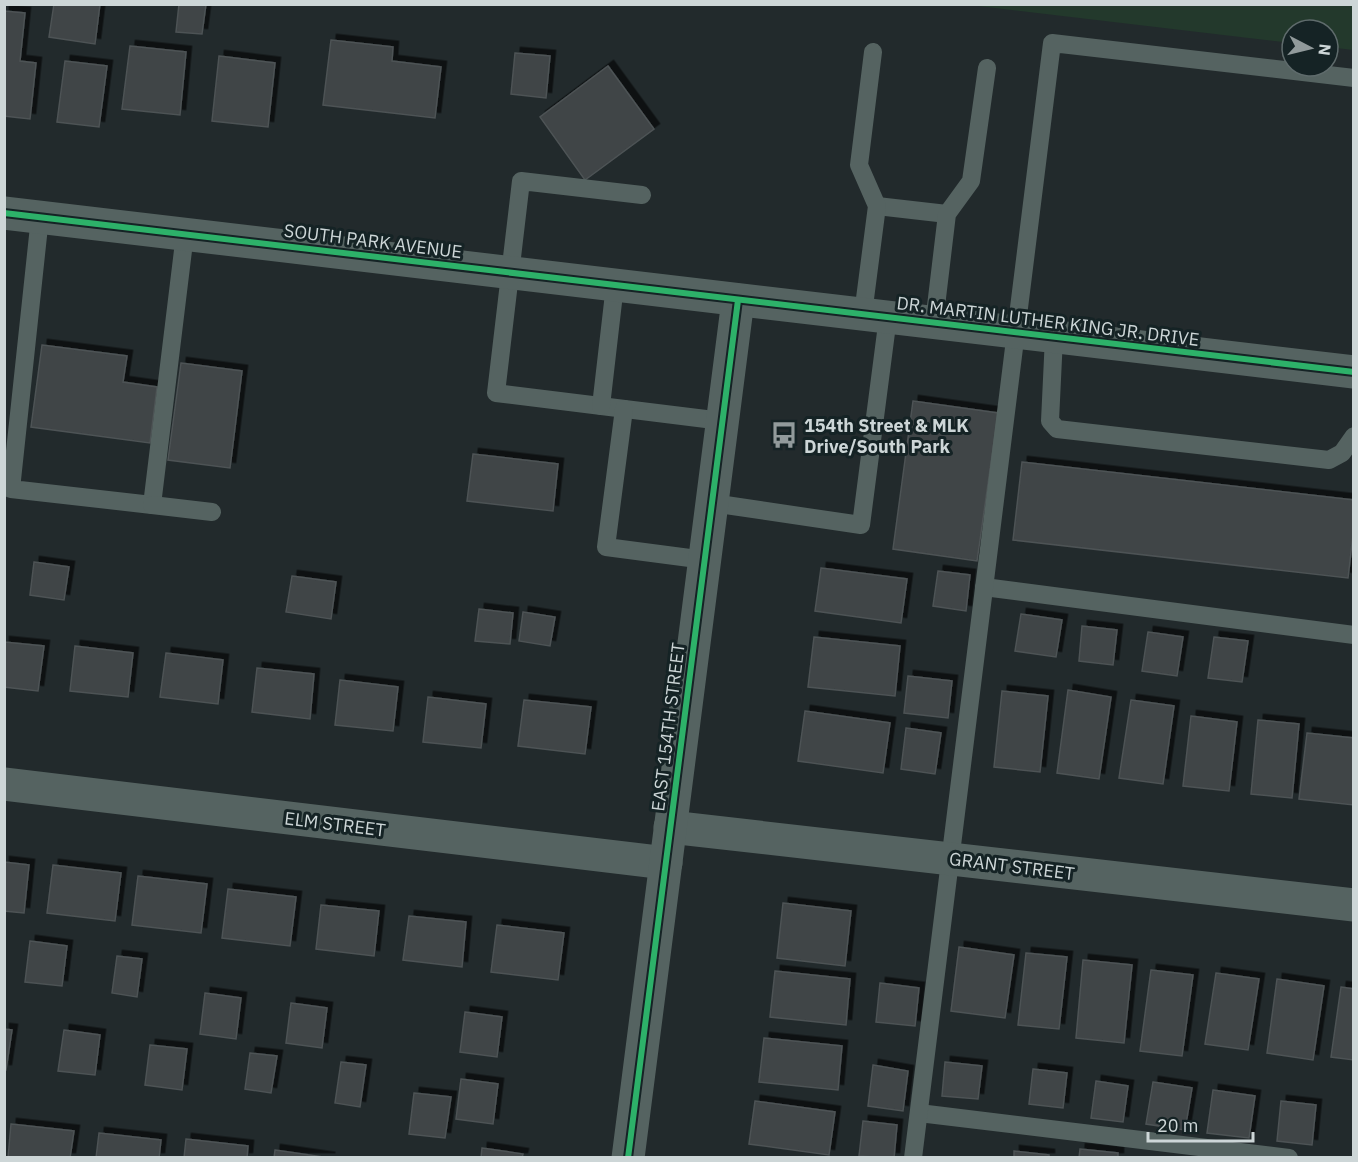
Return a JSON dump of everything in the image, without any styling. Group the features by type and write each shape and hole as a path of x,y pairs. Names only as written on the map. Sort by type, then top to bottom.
{"street":[{"name":"SOUTH PARK AVENUE","path":"4,213 738,300"},
{"name":"DR. MARTIN LUTHER KING JR. DRIVE","path":"738,300 1353,372"},
{"name":"EAST 154TH STREET","path":"628,1158 738,300"},
{"name":"ELM STREET","path":"4,784 666,863"},
{"name":"GRANT STREET","path":"670,827 1353,906"}],"lane":[{"path":"914,1158 1052,44 1353,78"},
{"path":"712,503 861,525 875,316 877,206 859,165 873,52"},
{"path":"934,322 947,214 972,181 987,68"},
{"path":"642,195 521,181 496,393 722,421"},
{"path":"877,206 947,214"},
{"path":"40,217 11,489 212,512"},
{"path":"152,505 185,234"},
{"path":"601,406 615,285"},
{"path":"1054,337 1050,421 1057,429 1329,460 1342,453 1353,436"},
{"path":"624,409 606,547 705,560"},
{"path":"984,587 1353,635"},
{"path":"919,1113 1289,1158"}],"green space":[{"path":"970,5 1353,5 1353,50 1340,48 1340,18 1280,18 1280,42"}],"building":[{"path":"54,4 100,4 95,44 49,37"},
{"path":"179,4 206,4 202,34 176,32"},
{"path":"4,11 25,13 20,61 36,63 30,119 4,116"},
{"path":"331,40 393,47 392,61 441,67 435,118 323,105"},
{"path":"130,46 186,52 180,115 122,109"},
{"path":"515,53 550,56 546,98 511,94"},
{"path":"219,56 275,63 268,127 212,121"},
{"path":"65,61 107,66 99,127 57,122"},
{"path":"608,66 654,129 585,180 540,117"},
{"path":"42,345 127,356 123,382 157,387 150,443 31,427"},
{"path":"181,363 242,371 230,468 168,460"},
{"path":"913,401 998,413 977,561 893,549"},
{"path":"473,454 558,464 553,511 467,501"},
{"path":"1022,462 1354,500 1354,526 1348,578 1013,540"},
{"path":"34,562 69,567 64,600 30,595"},
{"path":"821,568 907,579 901,623 815,611"},
{"path":"938,571 970,575 966,611 933,606"},
{"path":"292,576 336,582 331,619 286,612"},
{"path":"479,609 513,613 510,644 475,641"},
{"path":"523,612 555,617 550,646 519,641"},
{"path":"1021,614 1062,620 1056,657 1015,651"},
{"path":"1082,626 1117,630 1113,665 1079,661"},
{"path":"1148,632 1183,637 1177,676 1142,671"},
{"path":"814,637 900,646 895,696 808,687"},
{"path":"1214,637 1248,641 1242,682 1208,678"},
{"path":"4,642 44,646 38,691 4,687"},
{"path":"75,646 133,653 128,697 70,691"},
{"path":"166,653 223,660 218,704 160,697"},
{"path":"257,668 314,674 310,719 252,712"},
{"path":"908,676 952,681 948,718 904,713"},
{"path":"340,680 398,687 393,731 335,725"},
{"path":"1068,690 1111,697 1099,779 1057,773"},
{"path":"1002,691 1048,696 1040,772 994,767"},
{"path":"428,697 486,704 481,748 423,742"},
{"path":"524,700 591,707 585,754 518,746"},
{"path":"1131,700 1174,706 1163,784 1119,778"},
{"path":"805,711 890,723 883,773 798,761"},
{"path":"1191,716 1237,722 1229,791 1183,786"},
{"path":"1258,720 1299,724 1292,798 1251,794"},
{"path":"906,728 941,733 935,774 901,769"},
{"path":"1307,733 1354,738 1354,805 1299,799"},
{"path":"4,862 29,865 24,913 4,911"},
{"path":"53,865 121,873 115,921 47,913"},
{"path":"138,876 207,884 201,933 132,925"},
{"path":"228,889 296,897 290,946 222,938"},
{"path":"783,903 851,911 845,966 777,958"},
{"path":"321,905 379,911 374,956 316,949"},
{"path":"409,916 466,922 462,967 403,960"},
{"path":"497,925 564,933 558,980 491,972"},
{"path":"30,941 67,946 62,986 25,982"},
{"path":"959,947 1014,955 1005,1018 951,1011"},
{"path":"1026,953 1067,957 1059,1029 1018,1025"},
{"path":"117,956 142,959 137,997 112,993"},
{"path":"1083,960 1132,965 1124,1043 1076,1038"},
{"path":"1151,970 1193,975 1182,1056 1140,1051"},
{"path":"775,971 850,979 846,1025 770,1017"},
{"path":"1216,973 1259,979 1248,1050 1205,1044"},
{"path":"1277,979 1324,986 1313,1060 1267,1053"},
{"path":"880,983 919,988 915,1026 876,1022"},
{"path":"1341,987 1354,989 1354,1060 1331,1057"},
{"path":"205,993 241,998 236,1039 200,1034"},
{"path":"291,1003 327,1008 322,1048 286,1043"},
{"path":"465,1012 502,1017 497,1057 460,1052"},
{"path":"4,1029 12,1030 6,1070 4,1070"},
{"path":"64,1030 100,1035 95,1075 58,1071"},
{"path":"764,1038 842,1046 838,1090 759,1082"},
{"path":"150,1045 187,1049 182,1090 145,1085"},
{"path":"250,1053 277,1056 271,1093 245,1089"},
{"path":"341,1062 366,1065 360,1107 335,1103"},
{"path":"945,1062 982,1066 978,1099 942,1096"},
{"path":"873,1065 908,1071 903,1111 868,1106"},
{"path":"1033,1069 1067,1073 1063,1108 1029,1104"},
{"path":"461,1079 498,1084 493,1124 456,1119"},
{"path":"1096,1081 1128,1086 1123,1122 1091,1118"},
{"path":"1153,1082 1192,1088 1185,1130 1146,1124"},
{"path":"1213,1090 1255,1096 1249,1138 1207,1133"},
{"path":"414,1093 451,1097 445,1138 409,1134"},
{"path":"755,1101 835,1112 829,1155 749,1144"},
{"path":"1281,1101 1316,1105 1312,1145 1277,1141"},
{"path":"863,1121 897,1125 894,1158 859,1156"},
{"path":"11,1124 74,1131 70,1158 8,1158"},
{"path":"99,1133 161,1140 159,1158 96,1158"},
{"path":"186,1139 248,1146 247,1158 184,1158"},
{"path":"482,1148 523,1154 522,1158 481,1158"},
{"path":"1080,1149 1118,1153 1118,1158 1079,1158"},
{"path":"275,1150 330,1158 274,1158"},
{"path":"1014,1151 1049,1155 1049,1158 1014,1158"}],"cycle path":[{"path":"4,213 1354,372"},
{"path":"628,1158 738,300"}],"place":[{"name":"154th Street & MLK Drive/South Park","path":"784,435"}]}
